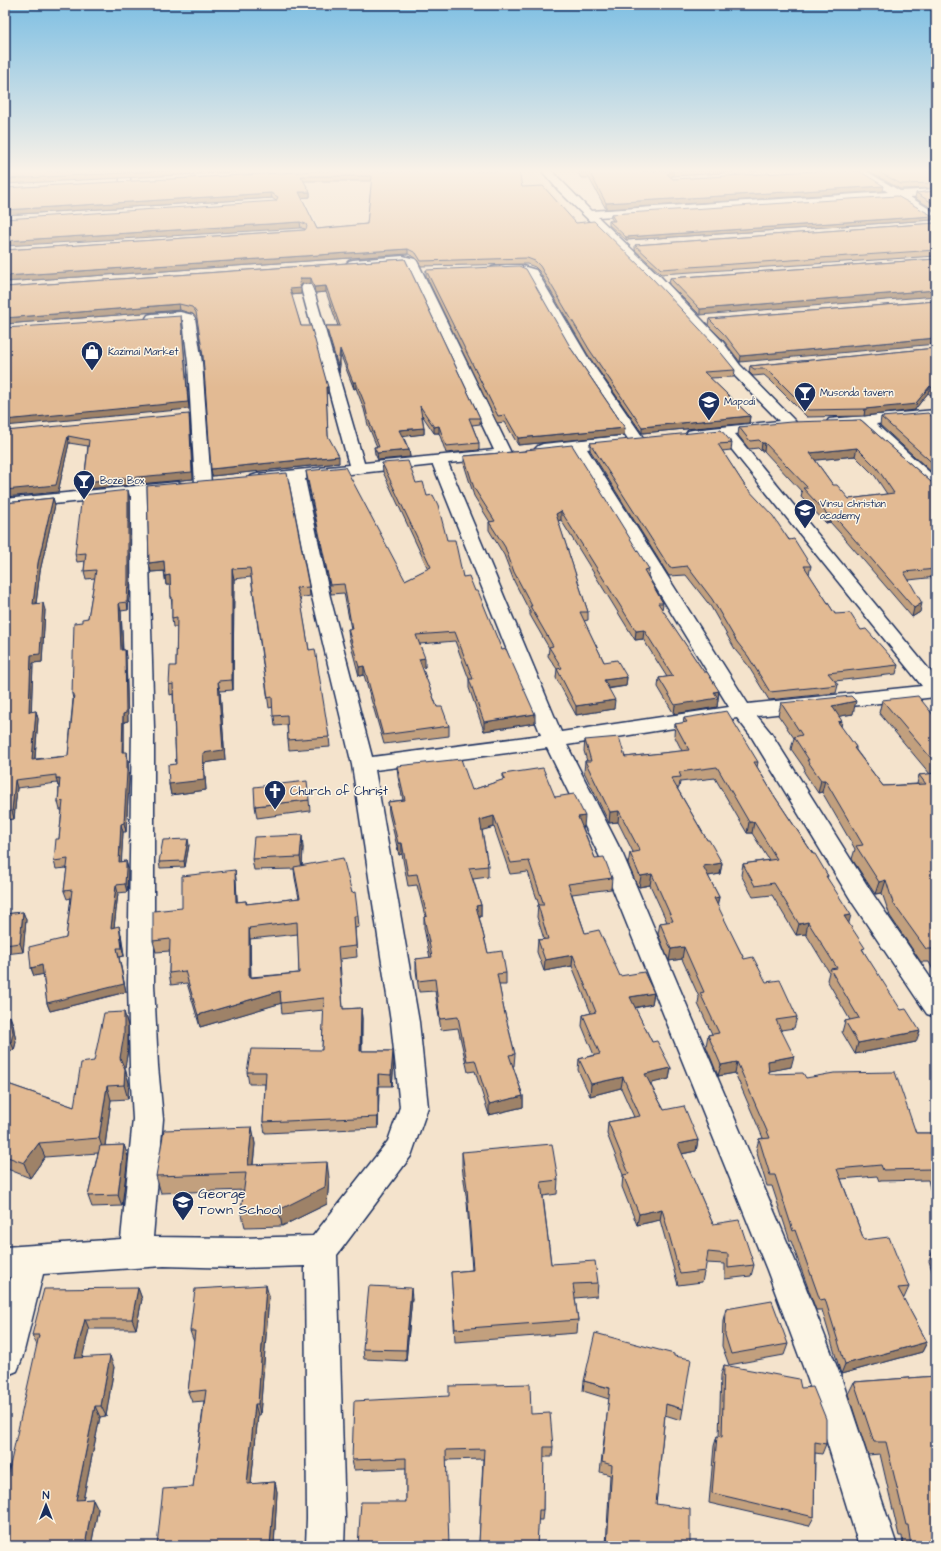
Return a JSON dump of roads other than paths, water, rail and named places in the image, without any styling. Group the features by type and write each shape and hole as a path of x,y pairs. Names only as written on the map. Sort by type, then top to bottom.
{"street":[{"path":"618,243 657,280 696,321 718,345 735,368 790,424"},
{"path":"621,246 637,245"},
{"path":"340,264 403,259 411,261 503,453"},
{"path":"482,269 519,268 528,269 532,272 580,356 636,439"},
{"path":"415,272 430,271"},
{"path":"657,280 673,279"},
{"path":"307,288 358,469"},
{"path":"142,319 180,316 189,318 195,363 203,484"},
{"path":"696,321 712,320"},
{"path":"735,368 750,366"},
{"path":"183,416 199,414"},
{"path":"820,423 864,421 936,414"},
{"path":"864,421 936,486"},
{"path":"680,435 805,423"},
{"path":"724,431 936,691"},
{"path":"533,450 651,438"},
{"path":"577,446 742,711 760,733 863,899 936,1007"},
{"path":"242,480 518,452"},
{"path":"439,461 554,740 611,855 783,1270 825,1380 878,1546"},
{"path":"296,475 323,604 363,765 405,1022 414,1107 401,1147 321,1251 326,1518 325,1546"},
{"path":"5,504 219,482"},
{"path":"136,1252 148,1119 144,1066 141,984 143,728 139,491"},
{"path":"363,765 554,740 742,711 936,691"},
{"path":"5,1359 18,1261 164,1251 238,1253 321,1251"}],"place":[{"name":"Kazimai Market","path":"92,372"},
{"name":"Musonda tavern","path":"805,412"},
{"name":"Mapodi","path":"709,422"},
{"name":"Boze Box","path":"84,500"},
{"name":"Vinsu christian academy","path":"805,530"},
{"name":"Church of Christ","path":"275,810"},
{"name":"George Town School","path":"183,1222"}]}
